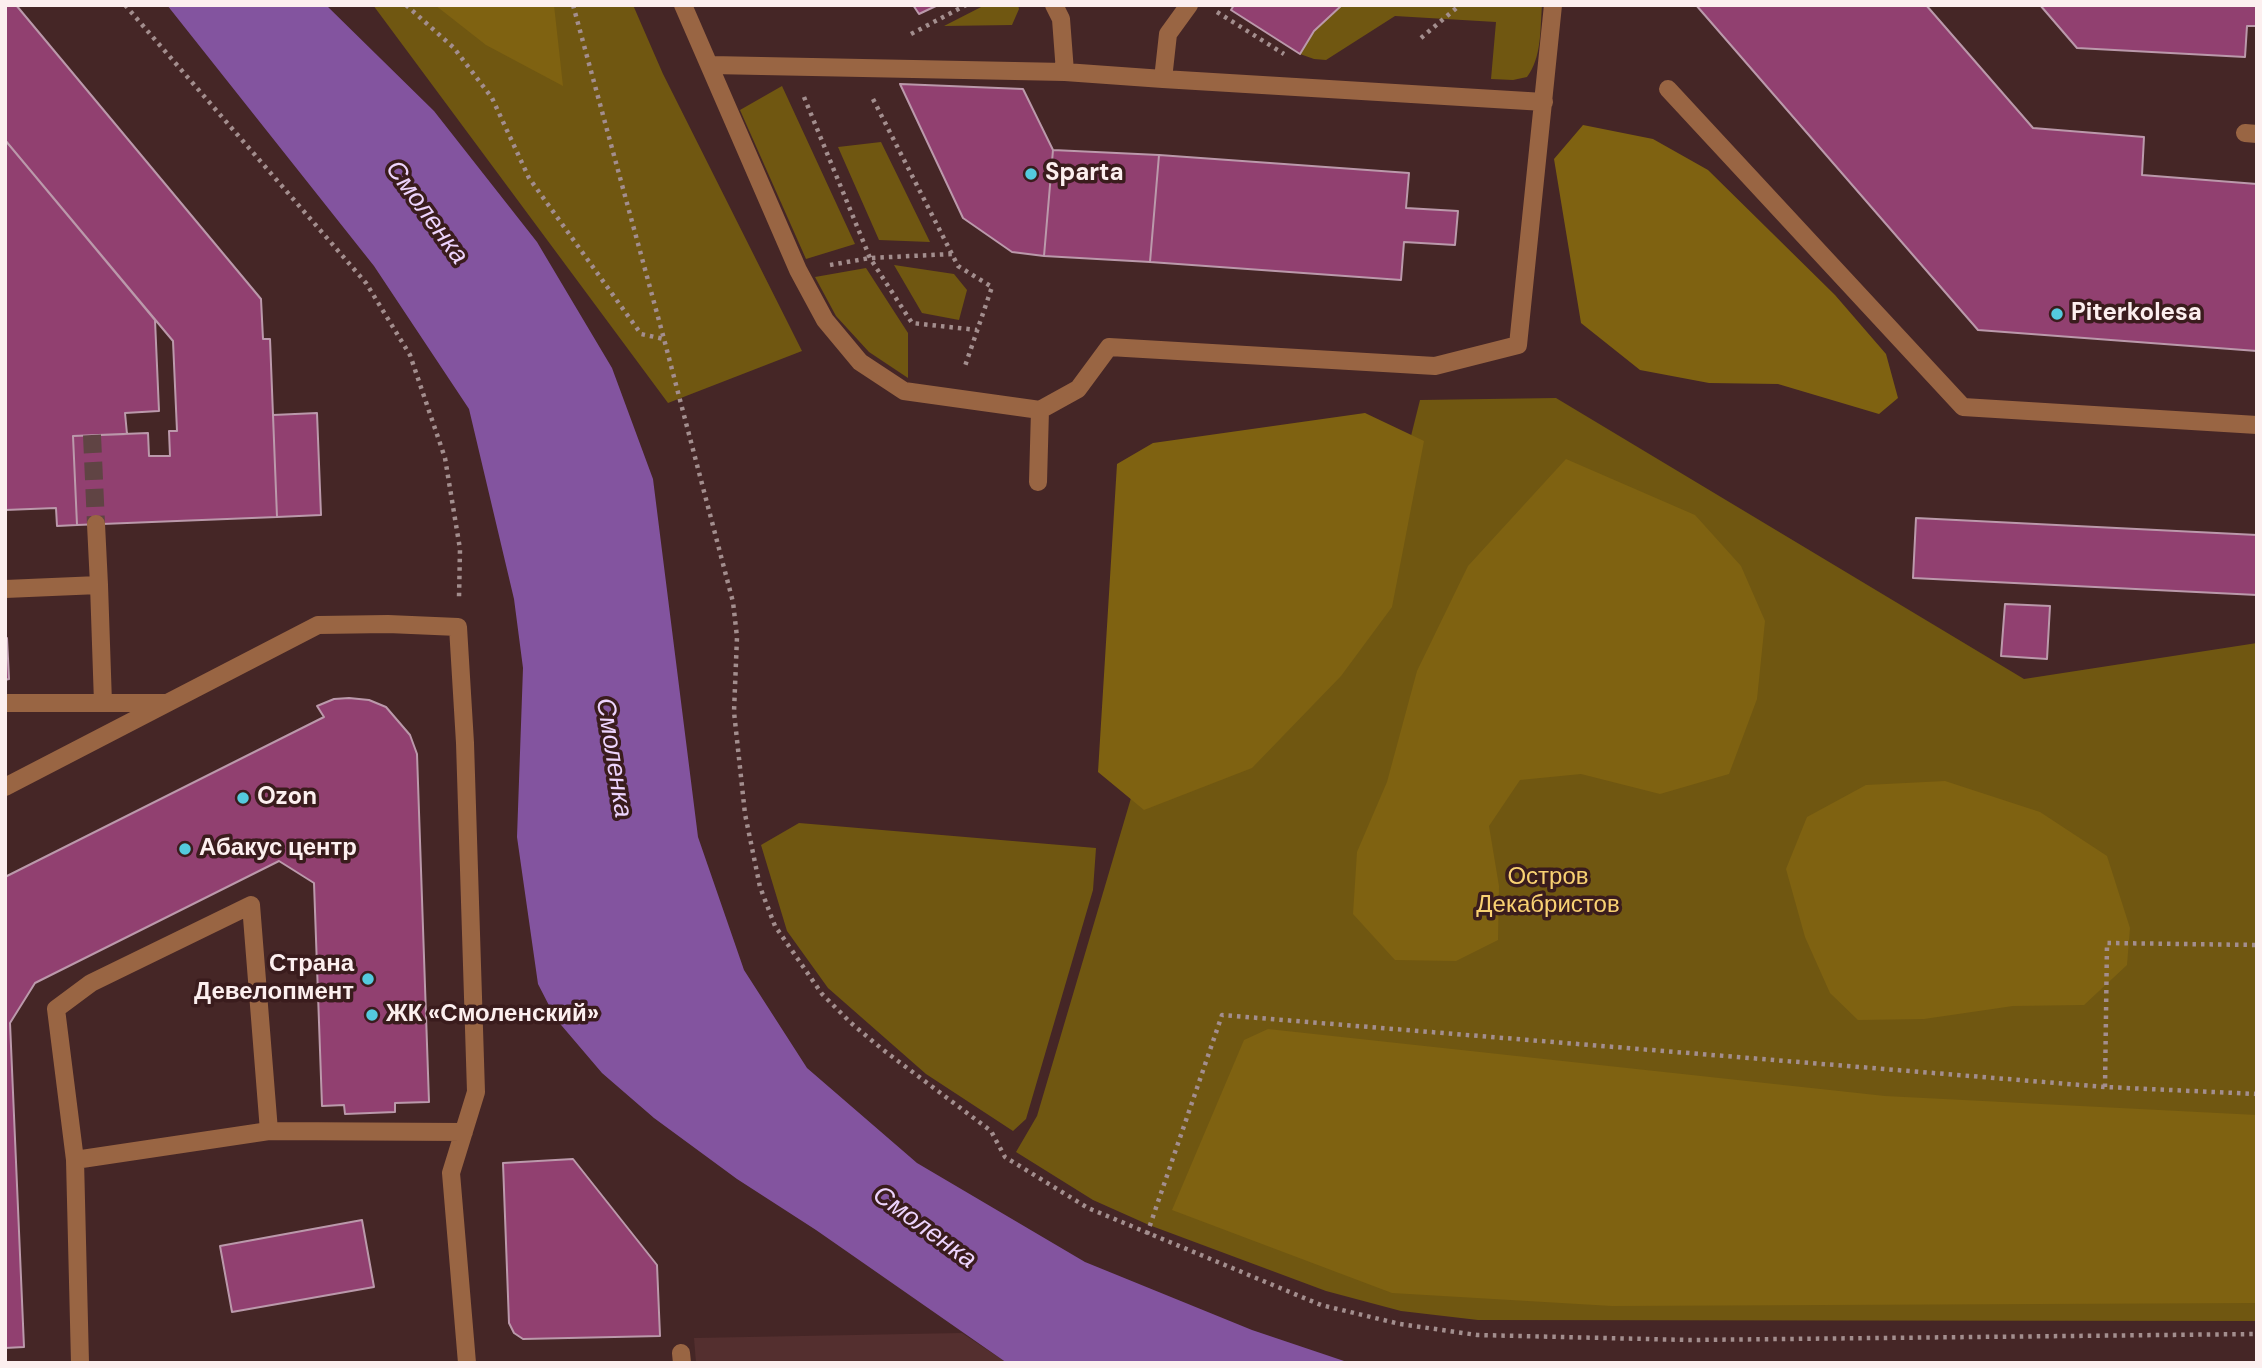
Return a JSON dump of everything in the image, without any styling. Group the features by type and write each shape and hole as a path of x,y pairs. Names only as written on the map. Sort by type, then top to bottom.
{"lane":[{"path":"683,5 798,270 825,320 860,362 904,391 1040,410 1078,389 1109,347 1435,366 1518,345 1553,5"},
{"path":"1054,5 1061,19 1065,72"},
{"path":"1163,79 1168,34 1189,5"},
{"path":"711,65 1065,72 1544,102"},
{"path":"1668,89 1964,407 2257,425"},
{"path":"1038,482 1040,410"},
{"path":"96,524 103,703"},
{"path":"5,589 99,585"},
{"path":"5,787 318,625 458,627 465,743 475,1092 452,1173 467,1363"},
{"path":"5,703 168,703"},
{"path":"80,1363 75,1160 57,1009 91,983 251,905 269,1131"},
{"path":"75,1160 269,1131 464,1132"}],"path":[{"path":"125,5 366,283 410,355 445,458 460,549 458,627"},
{"path":"406,5 454,48 492,98 529,178 641,334 664,339"},
{"path":"573,5 733,602 737,637 734,712 745,814 760,887 775,926 822,994 850,1023 990,1131 1005,1157 1088,1208 1321,1305 1400,1324 1477,1335 1703,1340 2257,1334"},
{"path":"911,34 966,5"},
{"path":"1421,38 1460,5"},
{"path":"1208,6 1285,55"},
{"path":"791,66 870,258 912,323 977,330"},
{"path":"857,67 958,266 992,287 955,398"},
{"path":"798,270 870,258 952,254"},
{"path":"2105,1087 2107,943 2257,945"},
{"path":"1147,1234 1222,1015 2105,1087 2257,1094"}],"shaded area":[{"path":"435,5 554,5 563,86 486,45"},
{"path":"1583,125 1653,139 1708,170 1835,295 1886,354 1898,398 1879,414 1778,384 1709,383 1640,370 1581,323 1554,159"},
{"path":"1365,413 1424,441 1392,607 1341,676 1252,768 1144,810 1098,772 1117,464 1153,443"},
{"path":"1566,459 1695,515 1741,566 1765,621 1757,699 1729,774 1660,794 1581,774 1520,780 1489,826 1499,886 1498,940 1456,961 1395,960 1353,914 1357,852 1387,782 1417,671 1468,566"},
{"path":"1945,781 2040,812 2107,856 2130,928 2127,965 2084,1005 2013,1006 1924,1019 1858,1020 1830,993 1805,937 1786,869 1807,817 1866,785"},
{"path":"1268,1029 1885,1096 2257,1115 2257,1303 1612,1306 1392,1293 1172,1210 1244,1040"},
{"path":"962,1333 1007,1363 696,1363 694,1338"}],"green space":[{"path":"373,5 633,5 663,74 802,351 668,403"},
{"path":"985,5 1018,5 1019,9 1012,25 944,26"},
{"path":"1342,5 1542,5 1538,52 1527,77 1513,80 1491,79 1496,22 1395,16 1326,60 1300,54 1314,31"},
{"path":"782,86 855,244 806,259 740,110"},
{"path":"881,142 930,242 879,240 838,147"},
{"path":"894,265 954,274 967,290 959,320 922,313"},
{"path":"866,268 908,333 908,378 869,352 836,316 815,277"},
{"name":"Остров Декабристов","path":"1556,398 2024,679 2257,643 2257,1321 1478,1320 1401,1311 1326,1291 1149,1225 1093,1200 1016,1152 1037,1116 1215,514 1406,456 1420,400"},
{"path":"799,823 1096,848 1093,890 1026,1119 1013,1131 926,1074 828,988 787,931 761,845"}],"water":[{"name":"Смоленка","path":"167,5 326,5 434,111 537,242 612,368 653,479 698,837 744,970 807,1068 917,1163 1085,1262 1252,1330 1350,1363 1007,1363 816,1230 737,1179 654,1118 602,1073 556,1019 538,984 517,837 523,668 514,599 469,409 374,266"}],"building":[{"path":"5,5 16,5 261,299 263,339 270,339 277,517 77,525 73,436 148,433 149,456 170,456 169,431 177,431 173,341 5,140"},
{"path":"913,5 938,5 919,14"},
{"path":"1234,5 1342,5 1314,31 1300,54 1231,10"},
{"path":"1696,5 1926,5 2033,128 2144,137 2142,175 2257,184 2257,351 1978,330"},
{"path":"2040,5 2257,5 2257,26 2247,26 2245,57 2077,48"},
{"path":"900,84 1023,89 1053,150 1044,256 1012,252 963,218"},
{"path":"5,140 155,320 159,411 125,413 127,434 73,436 77,525 57,526 56,508 5,510"},
{"path":"1053,150 1159,155 1150,262 1044,256"},
{"path":"1159,155 1409,173 1406,208 1458,211 1455,245 1404,242 1401,280 1150,262"},
{"path":"317,413 321,515 277,517 273,415"},
{"path":"1916,518 2257,535 2257,595 1913,578"},
{"path":"2005,604 2050,606 2047,659 2001,656"},
{"path":"5,638 9,679 5,680"},
{"name":"ЖК «Смоленский»","path":"334,699 369,700 386,707 410,735 417,754 429,1102 395,1103 395,1112 345,1114 344,1105 322,1106 314,883 279,861 35,983 10,1023 24,1347 5,1348 5,877 324,717 317,706"},
{"path":"573,1159 657,1265 660,1336 523,1339 514,1333 509,1323 503,1163"},
{"path":"362,1220 374,1287 232,1312 220,1246"}],"tunnel":[{"path":"92,435 96,524"}],"place":[{"name":"Sparta","path":"1031,174"},
{"name":"Piterkolesa","path":"2057,314"},
{"name":"Ozon","path":"243,798"},
{"name":"Абакус центр","path":"185,849"},
{"name":"Страна Девелопмент","path":"368,979"},
{"name":"ЖК «Смоленский»","path":"372,1015"}]}
